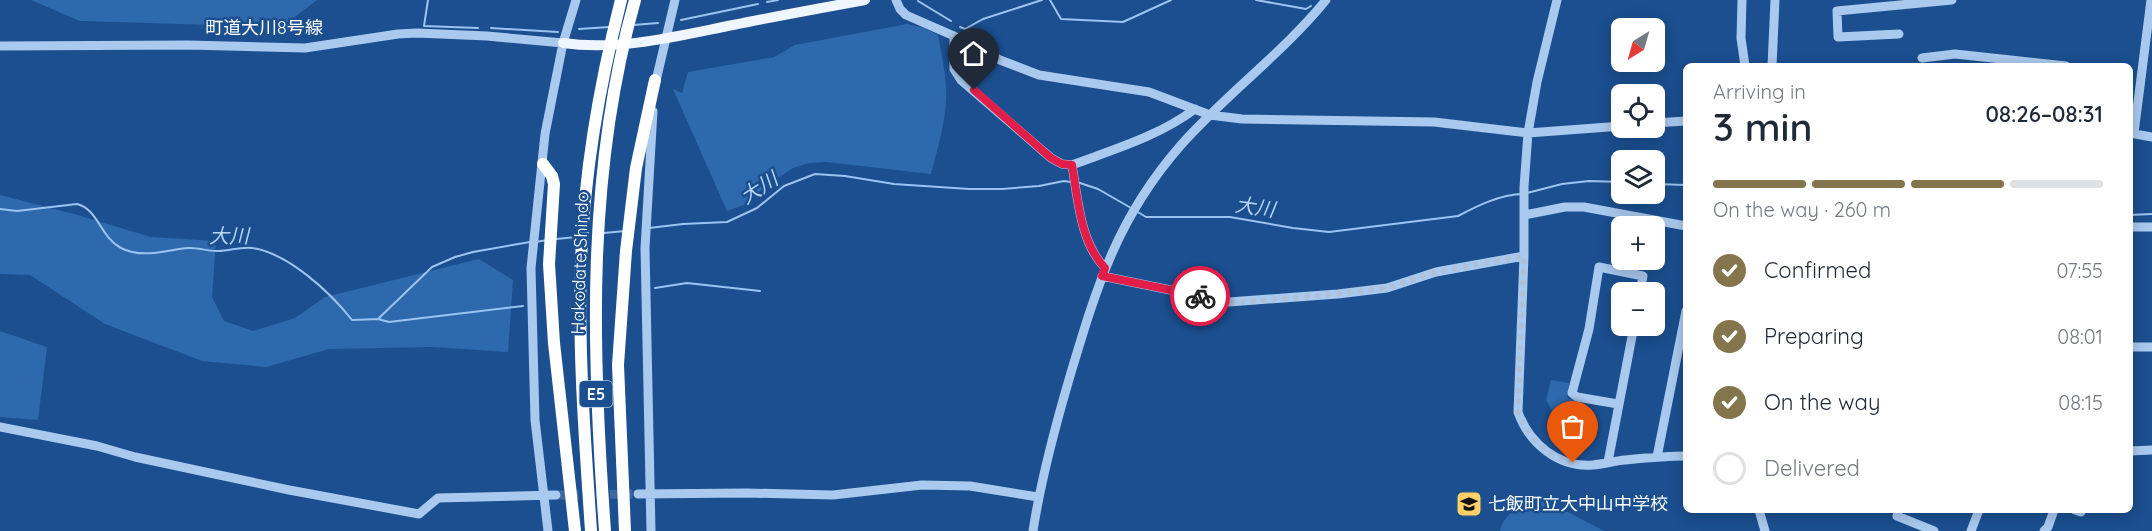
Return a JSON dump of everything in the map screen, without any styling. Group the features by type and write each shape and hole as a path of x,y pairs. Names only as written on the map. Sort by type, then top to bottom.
{"highway":[{"name":"Hakodate Shindo","path":"591,531 582,399 582,260 594,130 621,0"},
{"name":"Hakodate Shindo","path":"605,531 597,398 596,257 603,166 621,56 635,0"},
{"path":"625,531 618,365 626,251 636,168 655,80"},
{"path":"543,164 552,176 554,184 549,264 554,343 575,531"}],"main road":[{"path":"563,43 618,44 664,39 865,0"}],"street":[{"path":"548,531 535,420 531,268 545,134 563,43 576,0"},
{"path":"651,531 646,218 655,80 675,0"},
{"path":"896,0 906,15 1000,60 1039,75 1149,92 1210,115 1242,118 1434,122 1528,133 1611,127"},
{"path":"1034,531 1038,497 1090,307 1103,272 1128,219 1162,169 1210,115 1284,45 1326,0"},
{"path":"1557,0 1537,82 1528,133 1524,187 1524,256 1518,412 1533,439 1551,455 1573,463 1592,465 1657,456 1683,456"},
{"path":"1742,0 1741,38 1744,63"},
{"path":"1772,63 1775,0"},
{"path":"1899,34 1838,37 1837,11 1952,0"},
{"path":"2133,126 2151,0"},
{"name":"町道大川8号線","path":"0,46 188,45 305,48 417,33 563,43"},
{"path":"954,36 954,69 961,80 1051,158 1062,164 1072,165 1145,138 1168,127 1195,108"},
{"path":"1922,58 1955,54 2038,63"},
{"path":"2133,72 2141,73"},
{"path":"1665,122 1683,121"},
{"path":"2133,133 2152,137"},
{"path":"1072,165 1089,244 1103,272 1229,303 1387,288 1436,272 1524,256"},
{"path":"1524,211 1584,207 1683,225"},
{"path":"2133,227 2152,227"},
{"path":"1618,404 1577,398 1572,393 1589,329 1599,267 1643,276 1642,282"},
{"path":"1657,456 1683,326"},
{"path":"1608,462 1632,336"},
{"path":"2133,347 2152,347"},
{"path":"0,427 97,446 135,457 289,490 419,514 438,498 556,495"},
{"path":"2133,451 2152,450"},
{"path":"638,494 833,495 922,485 970,486 1038,497"},
{"path":"1760,513 1765,531"},
{"path":"1898,513 1897,516 1934,531"},
{"path":"1971,531 1978,513"},
{"path":"2044,531 2048,527 2053,513"}],"shaded area":[{"path":"31,0 317,0 282,27 80,21"},
{"path":"907,24 924,28 938,35 944,67 945,109 931,174 826,162 809,163 793,168 763,188 749,203 727,211 673,89 682,93 688,72 774,57 795,45"},
{"path":"0,195 151,237 216,241 212,297 224,321 253,331 295,318 325,297 479,259 513,280 508,352 433,347 329,349 266,367 202,361 105,324 30,275 0,274"},
{"path":"0,331 47,347 38,420 0,417"},
{"path":"1551,380 1569,383 1567,398 1575,400 1570,435 1566,434 1546,400"},
{"path":"1541,498 1604,531 1500,531 1510,514"}],"waterway":[{"path":"428,0 424,26 478,28"},
{"path":"767,2 778,0"},
{"path":"960,27 965,29 983,19 1042,0"},
{"path":"1050,0 1061,19 1123,22 1171,0"},
{"path":"1256,0 1306,9 1311,6"},
{"path":"918,1 951,21"},
{"path":"681,20 758,4"},
{"path":"633,25 658,23"},
{"path":"579,29 609,27"},
{"path":"491,28 558,32"},
{"name":"大川","path":"649,228 727,222 757,208 784,186 815,174 894,184 969,189 1002,189 1071,182"},
{"name":"大川","path":"1077,182 1098,189 1131,208"},
{"name":"大川","path":"1527,193 1562,184 1611,182"},
{"name":"大川","path":"1665,184 1683,185"},
{"name":"大川","path":"1136,211 1146,217 1230,217 1329,232 1458,216 1496,199 1521,194"},
{"name":"大川","path":"0,209 17,211 77,204 95,217 114,243 137,253 191,248 212,251 252,248 266,251 280,257 307,275 352,320 378,319 432,267 473,252 530,242"},
{"name":"大川","path":"2133,215 2152,214"},
{"name":"大川","path":"604,233 625,231"},
{"name":"大川","path":"556,239 577,237"},
{"name":"大川","path":"535,242 548,240"},
{"path":"655,288 687,283 760,291"},
{"path":"378,319 389,322 523,306"}],"tunnel":[{"path":"556,495 638,494"}],"way so far":[{"path":"1200,296 1229,303 1387,288 1436,272 1524,256 1518,412 1533,439 1541,447 1559,459 1573,463"}],"place":[{"name":"七飯町立大中山中学校","path":"1469,504"}],"route":[{"path":"974,90 1034,145 1062,164 1072,165 1089,244 1096,259 1105,268 1102,276 1200,296"}]}
